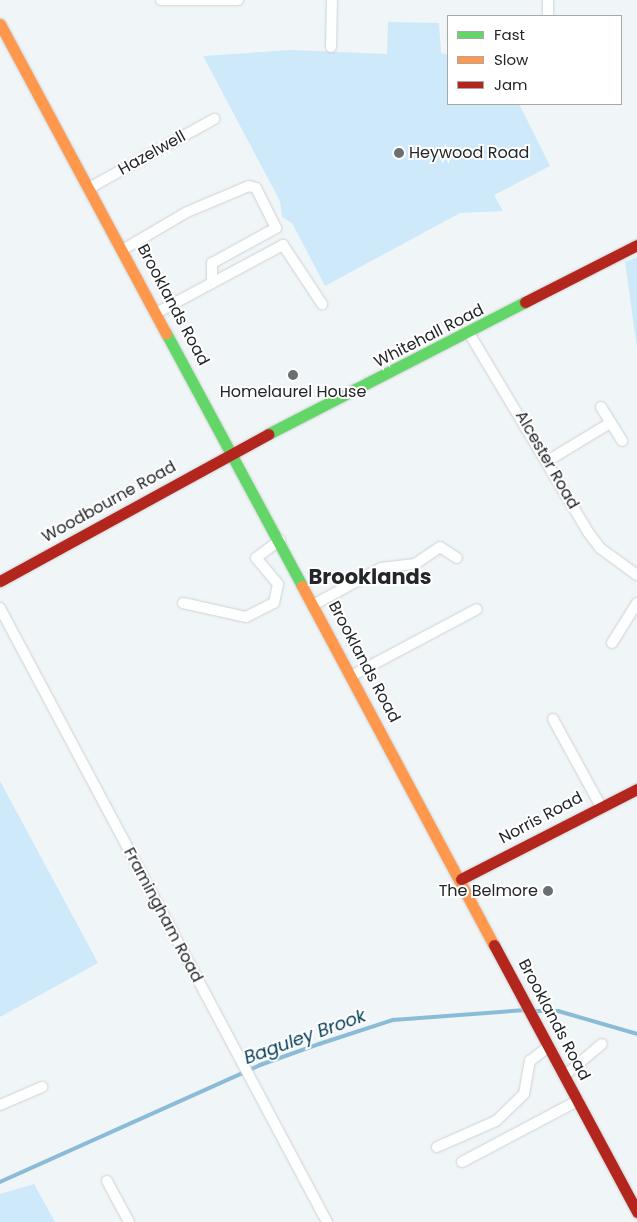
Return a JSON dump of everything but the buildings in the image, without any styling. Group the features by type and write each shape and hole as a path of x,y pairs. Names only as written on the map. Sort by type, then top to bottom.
{"street":[{"path":"161,0 238,0"},
{"path":"331,47 332,0"},
{"path":"548,0 548,15"},
{"name":"Brooklands Road","path":"2,33 91,187 234,452 637,1212"},
{"name":"Hazelwell","path":"91,187 214,118"},
{"path":"124,249 187,212 249,186 256,188 276,228 212,263 212,283"},
{"path":"158,312 283,245 322,304"},
{"name":"Whitehall Road","path":"234,452 469,333 637,245"},
{"name":"Alcester Road","path":"469,333 549,460 600,548 637,575"},
{"path":"601,407 622,441"},
{"path":"549,460 610,423"},
{"name":"Woodbourne Road","path":"0,581 234,452"},
{"path":"183,603 246,617 274,603 278,584 256,558 280,540"},
{"path":"315,604 381,568 415,564 440,548 457,558"},
{"path":"612,643 637,603"},
{"name":"Framingham Road","path":"0,608 328,1222"},
{"path":"353,676 477,609"},
{"path":"553,719 600,805"},
{"name":"Norris Road","path":"461,879 600,805 637,789"},
{"path":"565,1076 602,1044"},
{"path":"437,1147 496,1121 524,1094 530,1061 549,1046"},
{"path":"0,1105 42,1087"},
{"path":"462,1162 578,1100"},
{"path":"107,1181 129,1222"}],"shaded area":[{"name":"Heywood Road","path":"388,22 439,23 441,53 447,55 447,105 520,105 550,166 494,195 503,211 460,213 325,286 292,223 282,217 280,201 203,56 291,50 387,54"},
{"path":"637,257 637,348 625,262"},
{"path":"0,781 98,963 0,1017"},
{"path":"34,1184 55,1222 0,1222 0,1194"}],"waterway":[{"name":"Baguley Brook","path":"0,1182 260,1065 319,1044 393,1020 526,1010"},
{"name":"Baguley Brook","path":"533,1011 558,1011 637,1034"}],"traffic: fast":[{"path":"268,434 525,302"},
{"path":"166,333 302,586"}],"traffic: slow":[{"path":"0,24 166,333"},
{"path":"302,586 494,945"}],"traffic: jam":[{"path":"525,302 637,245"},
{"path":"0,581 268,434"},
{"path":"461,879 637,789"},
{"path":"494,945 637,1212"}],"place":[{"name":"Heywood Road","path":"399,153"},
{"name":"Homelaurel House","path":"293,375"},
{"name":"The Belmore","path":"548,891"}],"district":[{"name":"Brooklands","path":"370,577"}]}
